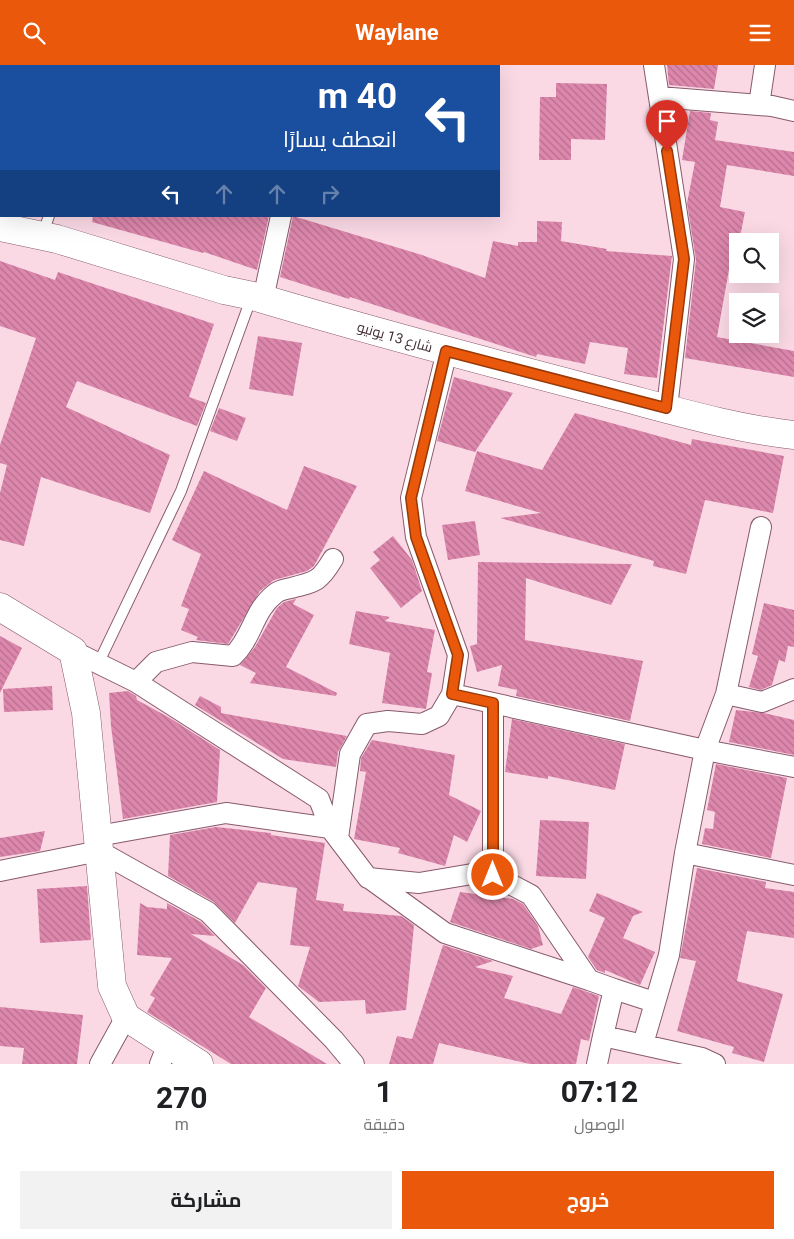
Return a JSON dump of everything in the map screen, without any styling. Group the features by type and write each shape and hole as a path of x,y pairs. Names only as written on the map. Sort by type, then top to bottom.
{"street":[{"path":"654,65 684,259 666,408"},
{"path":"759,105 765,65"},
{"path":"659,97 759,105 794,111"},
{"path":"258,297 281,217"},
{"name":"شارع 13 يونيو","path":"0,227 46,226 224,290 258,297 446,351 666,408 773,433 794,435"},
{"path":"334,833 350,754 367,724 388,721 422,724 439,716 452,694 458,655 416,537 411,498 446,351"},
{"path":"643,1044 669,955 705,750 726,694 761,527"},
{"path":"136,682 156,662 192,652 233,656 242,648 261,606 278,591 304,585 322,577 333,559"},
{"path":"0,607 73,651 136,682 319,799 334,833 368,878 445,933 654,1002"},
{"path":"73,651 86,713 112,986 126,1017 164,1054 198,1064"},
{"path":"726,694 762,702 794,689"},
{"path":"452,694 705,750 794,767"},
{"path":"493,703 493,875"},
{"path":"0,871 99,844 226,813 334,833"},
{"path":"99,844 208,912 334,1040 354,1064"},
{"path":"686,853 794,875"},
{"path":"368,878 419,883 472,874 493,875 531,895 589,980"},
{"path":"597,1064 614,989"},
{"path":"100,1064 126,1017"},
{"path":"603,1036 702,1058 715,1064"}],"lane":[{"path":"98,664 181,491 258,297"}],"building":[{"path":"667,65 718,65 714,89 669,85"},
{"path":"556,83 607,84 605,140 571,139 571,160 539,160 540,97 556,97"},
{"path":"690,111 711,113 710,120 718,122 715,140 794,152 794,176 727,165 720,207 745,212 741,233 729,233 729,270 717,337 729,339 729,343 750,343 794,351 794,377 685,358 696,260 687,203 695,162 682,160"},
{"path":"93,217 269,217 257,270 204,252 92,222"},
{"path":"293,217 422,255 485,278 493,241 518,246 518,242 537,242 537,221 562,222 561,241 607,249 606,251 672,256 657,378 624,374 628,348 590,342 585,364 537,354 536,357 350,297 349,299 280,277"},
{"path":"0,261 55,280 58,272 214,324 189,397 206,403 197,426 77,381 66,407 170,455 150,513 41,477 24,546 0,540 0,493 7,465 0,463 0,445 36,338 0,326"},
{"path":"258,336 302,343 293,396 249,389"},
{"path":"454,377 513,393 475,452 437,441"},
{"path":"219,408 246,418 237,441 210,431"},
{"path":"575,413 691,445 692,439 784,456 773,513 705,500 686,574 653,566 654,561 500,518 541,513 465,491 477,451 542,470"},
{"path":"304,466 357,486 314,566 307,571 274,580 260,591 228,644 196,640 198,637 181,630 189,609 181,606 201,554 172,540 204,471 287,510"},
{"path":"475,521 480,555 448,560 442,525"},
{"path":"393,536 412,560 422,591 401,608 370,568 380,560 373,552"},
{"path":"478,562 632,564 611,605 526,578 525,640 643,661 630,721 516,696 517,690 498,686 502,665 477,672 470,646 477,644"},
{"path":"296,599 293,604 314,615 286,667 337,693 336,696 250,683 256,673 240,665 255,647 277,608 284,602"},
{"path":"764,603 794,610 794,647 788,646 785,662 779,660 772,685 761,690 749,687 758,656 752,654"},
{"path":"356,611 390,617 385,621 435,630 427,672 432,673 426,709 382,703 390,653 349,644"},
{"path":"0,636 22,648 0,693"},
{"path":"52,686 53,710 4,712 3,689"},
{"path":"128,691 136,696 137,700 170,718 220,750 217,802 123,819 111,726 109,693"},
{"path":"200,696 221,707 221,713 347,736 338,752 336,767 283,759 195,705"},
{"path":"736,710 764,713 794,720 794,755 729,742"},
{"path":"512,719 625,744 615,790 548,776 548,779 505,772"},
{"path":"372,740 455,755 449,795 481,811 467,842 454,835 445,866 398,853 400,848 354,839 366,772 360,771 361,758"},
{"path":"716,764 787,778 771,858 702,844 705,828 713,829 715,812 707,810"},
{"path":"540,820 589,822 586,879 536,876"},
{"path":"216,827 271,833 271,835 325,843 316,900 344,904 343,911 401,916 414,925 406,1010 366,1014 365,1000 319,1002 298,986 310,947 290,945 297,888 258,882 235,923 214,902 168,876 170,835"},
{"path":"45,831 40,851 0,857 0,838"},
{"path":"697,868 766,882 765,888 794,892 794,938 747,931 737,981 783,994 764,1062 732,1053 734,1047 677,1031 696,961 680,958"},
{"path":"87,886 91,940 40,943 37,889"},
{"path":"460,892 513,899 523,904 538,926 543,945 531,949 450,922"},
{"path":"597,893 643,912 633,916 623,938 655,952 640,985 605,970 605,973 597,970 588,957 605,918 589,911"},
{"path":"140,903 147,907 167,909 167,903 201,922 215,936 191,934 243,965 266,988 249,1017 327,1064 231,1064 147,1012 155,998 150,995 172,958 137,955"},
{"path":"443,945 493,961 475,967 513,976 504,998 561,1014 573,987 599,996 589,1041 581,1039 576,1064 530,1064 439,1043 433,1064 389,1064 397,1036 412,1039"},
{"path":"0,1007 83,1015 77,1064 22,1064 24,1048 0,1046"}],"route":[{"path":"493,875 493,703 452,694 458,655 416,537 411,498 446,351 666,408 684,259 667,151"}]}
